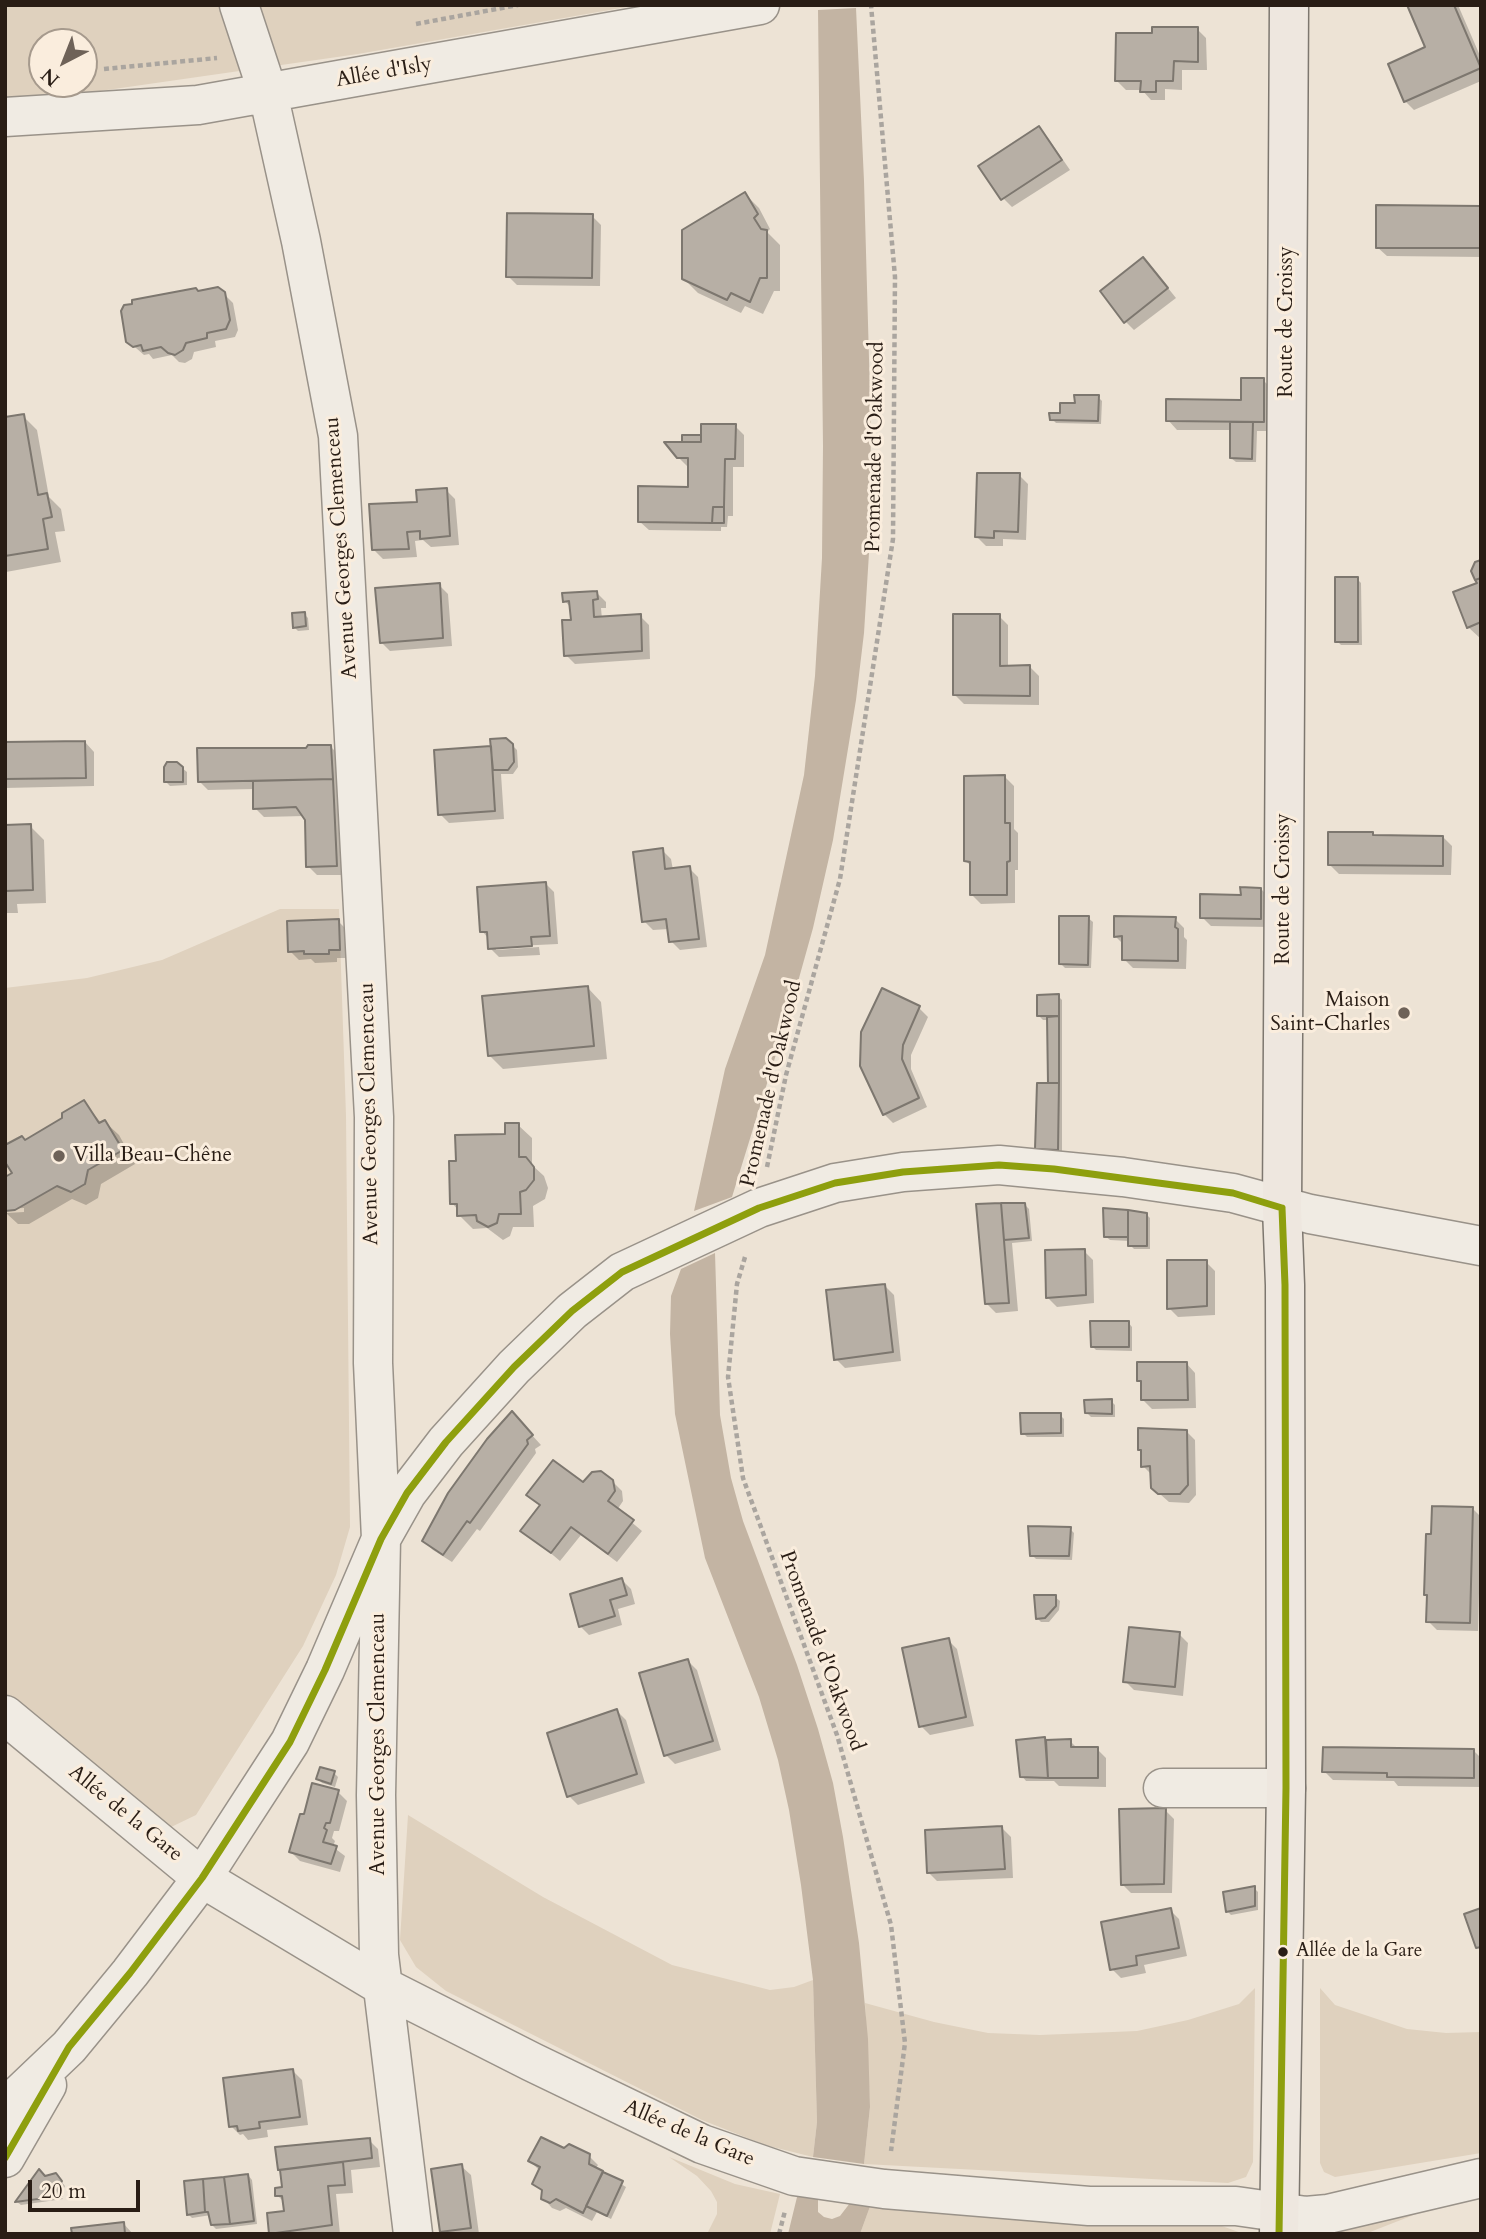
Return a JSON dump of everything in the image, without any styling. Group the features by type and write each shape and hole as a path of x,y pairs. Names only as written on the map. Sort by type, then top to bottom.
{"main road":[{"name":"Route de Croissy","path":"1279,2223 1286,1788 1285,1285 1282,1208 1289,5"}],"street":[{"name":"Avenue Georges Clemenceau","path":"239,5 268,93 301,241 338,436 374,1117 373,1363 381,1539 376,1795 379,1955 413,2234"},
{"name":"Allée d'Isly","path":"5,117 198,105 760,5"},
{"path":"5,2108 69,2047 130,1973 202,1878 290,1742 325,1670 381,1539 407,1493 446,1442 514,1367 572,1311 622,1272 759,1208 849,1181 903,1172 999,1165 1123,1177 1233,1193 1282,1208 1481,1246"},
{"name":"Allée de la Gare","path":"5,1715 202,1878 382,1986 702,2144 794,2176 884,2189 1088,2206 1236,2206 1279,2223 1481,2178"},
{"path":"1163,1788 1286,1788"},
{"path":"5,2082 69,2047"},
{"path":"5,2158 69,2047"}],"path":[{"path":"414,24 518,5"},
{"name":"Promenade d'Oakwood","path":"871,5 895,276 893,539 840,879 786,1075 759,1208 737,1284 728,1377 743,1478 836,1735 891,1925 905,2042 884,2189"},
{"path":"98,70 256,54"}],"shaded area":[{"path":"5,5 638,5 358,54 98,91 98,28 28,28 28,98 35,98 5,100"},
{"path":"856,8 871,430 869,553 856,700 833,840 813,928 732,1197 694,1211 725,1069 765,955 804,775 815,676 822,558 818,10"},
{"path":"280,909 339,909 346,1116 350,1527 336,1575 303,1646 196,1815 167,1829 5,1695 5,988 87,978 162,960"},
{"path":"715,1253 720,1415 731,1478 743,1521 818,1729 833,1783 843,1837 859,1943 868,2039 870,2107 864,2164 813,2157 817,2122 813,1980 789,1810 778,1760 759,1697 705,1558 675,1414 670,1334 671,1296 681,1269"},
{"path":"408,1815 543,1897 672,1965 770,1990 794,1987 813,1980 817,2122 813,2157 765,2145 702,2120 446,1991 416,1967 400,1940"},
{"path":"1255,1988 1253,2162 1246,2177 1228,2183 864,2164 870,2107 865,2003 934,2022 988,2033 1040,2035 1137,2031 1188,2020 1239,2004"},
{"path":"1320,1988 1335,2005 1407,2029 1446,2033 1481,2032 1481,2153 1335,2177 1324,2172 1320,2163"},
{"path":"669,2157 735,2184 780,2194 770,2234 707,2234 717,2214 717,2202 697,2176"},
{"path":"798,2193 818,2195 818,2212 832,2219 840,2216 850,2203 872,2201 860,2234 788,2234"},
{"path":"1452,2200 1365,2234 1324,2234 1328,2227"},
{"path":"872,2201 1081,2223 1222,2226 1244,2234 860,2234"}],"building":[{"path":"1407,5 1454,5 1481,68 1404,102 1388,64 1425,47"},
{"path":"1152,27 1198,27 1198,62 1174,61 1173,81 1156,81 1156,92 1140,92 1141,81 1115,81 1116,33 1152,33"},
{"path":"1039,126 1062,160 1001,200 978,166"},
{"path":"745,192 758,214 754,218 761,229 767,230 767,278 760,278 750,302 731,293 727,300 682,279 682,230"},
{"path":"1376,205 1481,206 1481,248 1376,248"},
{"path":"507,213 593,214 592,278 506,277"},
{"path":"1143,257 1168,288 1124,323 1100,291"},
{"path":"218,287 225,292 230,320 226,329 207,333 207,338 186,343 183,350 175,355 161,347 143,351 141,345 133,347 126,342 121,311 124,305 132,304 132,300 196,288 198,291"},
{"path":"1241,378 1264,378 1264,422 1166,421 1166,399 1241,400"},
{"path":"1074,395 1099,395 1098,421 1050,420 1049,413 1060,413 1060,403 1075,403"},
{"path":"24,414 38,495 47,493 52,517 43,519 48,549 5,556 5,417"},
{"path":"1230,422 1253,422 1252,459 1230,458"},
{"path":"701,424 736,424 735,459 725,459 724,507 713,507 712,523 638,522 638,486 688,487 688,458 677,458 664,442 701,442"},
{"path":"682,435 701,435 701,442 682,442"},
{"path":"977,473 1020,473 1018,532 994,531 994,538 975,537"},
{"path":"447,488 450,536 420,539 420,531 407,532 409,549 372,550 369,504 417,502 416,490"},
{"path":"713,507 724,507 724,523 712,523"},
{"path":"1481,560 1481,578 1475,580 1471,571 1475,562"},
{"path":"1335,577 1358,577 1358,642 1335,642"},
{"path":"1481,578 1481,622 1467,628 1453,592 1477,583 1475,580"},
{"path":"440,583 443,638 380,643 375,588"},
{"path":"597,591 598,599 593,600 594,617 641,614 642,651 564,656 562,620 571,620 569,601 563,602 562,593"},
{"path":"305,612 306,626 293,628 292,613"},
{"path":"953,614 1000,614 1000,666 1030,665 1030,696 953,695"},
{"path":"506,738 513,744 514,762 508,770 493,770 490,739"},
{"path":"85,741 86,778 5,779 5,742"},
{"path":"308,745 331,745 333,779 198,782 197,748 306,748"},
{"path":"491,746 495,811 438,815 434,750"},
{"path":"167,762 177,762 183,767 183,782 164,782 164,767"},
{"path":"1005,775 1005,823 1010,823 1007,895 970,895 970,862 964,861 964,776"},
{"path":"333,779 337,866 306,867 305,820 296,807 253,809 253,781"},
{"path":"31,824 33,890 5,891 5,825"},
{"path":"1328,832 1443,836 1443,866 1328,865"},
{"path":"663,848 665,869 690,866 699,939 669,942 666,919 642,922 633,852"},
{"path":"546,882 550,936 531,937 532,946 488,949 487,932 480,932 477,887"},
{"path":"1240,887 1261,888 1261,919 1200,918 1200,894 1241,895"},
{"path":"1059,916 1089,916 1088,965 1059,964"},
{"path":"1114,916 1176,917 1178,961 1122,960 1122,936 1114,937"},
{"path":"339,919 340,950 329,950 329,954 288,952 287,921"},
{"path":"588,986 594,1046 488,1056 482,996"},
{"path":"882,988 920,1006 903,1045 902,1059 919,1098 883,1115 860,1066 861,1032"},
{"path":"1059,994 1059,1016 1037,1016 1037,995"},
{"path":"1059,1016 1059,1083 1048,1083 1047,1017"},
{"path":"1037,1083 1059,1083 1058,1150 1035,1149"},
{"name":"Villa Beau-Chêne","path":"84,1100 99,1123 105,1120 123,1150 88,1170 85,1184 71,1192 57,1186 15,1210 5,1211 5,1177 12,1173 5,1162 5,1145 22,1136 25,1140 62,1118 62,1113"},
{"path":"505,1123 519,1123 519,1157 526,1157 534,1167 534,1180 526,1190 520,1192 521,1214 499,1214 497,1223 488,1227 477,1221 476,1215 457,1216 457,1204 450,1204 449,1161 456,1161 455,1135 505,1134"},
{"path":"1001,1203 1009,1303 985,1304 976,1204"},
{"path":"1001,1203 1025,1203 1029,1238 1004,1240"},
{"path":"1103,1208 1128,1210 1128,1237 1104,1237"},
{"path":"1128,1210 1147,1213 1147,1246 1128,1246"},
{"path":"1085,1249 1086,1295 1046,1298 1045,1250"},
{"path":"1167,1260 1207,1260 1207,1306 1167,1309"},
{"path":"885,1284 893,1352 834,1360 826,1290"},
{"path":"1090,1321 1129,1321 1129,1347 1091,1347"},
{"path":"1137,1362 1187,1362 1188,1400 1141,1400"},
{"path":"1112,1399 1112,1414 1085,1413 1084,1400"},
{"path":"512,1411 533,1435 470,1523 467,1521 443,1555 422,1541 448,1493 487,1439"},
{"path":"1020,1413 1061,1413 1061,1433 1021,1434"},
{"path":"1138,1428 1187,1430 1188,1485 1180,1494 1158,1494 1151,1488 1150,1466 1141,1467"},
{"path":"553,1460 583,1482 592,1472 601,1471 613,1480 615,1491 608,1501 634,1520 608,1554 571,1527 551,1553 520,1531 540,1505 526,1495"},
{"path":"1432,1506 1473,1507 1470,1623 1426,1622 1426,1534 1431,1534"},
{"path":"1028,1526 1071,1527 1069,1556 1030,1556"},
{"path":"622,1578 627,1595 610,1600 615,1616 579,1627 570,1594"},
{"path":"1034,1595 1056,1595 1056,1606 1045,1618 1036,1619"},
{"path":"1129,1627 1180,1632 1175,1687 1123,1682"},
{"path":"949,1638 966,1717 919,1727 902,1648"},
{"path":"688,1659 713,1741 664,1756 639,1673"},
{"path":"617,1709 637,1774 567,1797 547,1733"},
{"path":"1045,1737 1048,1778 1020,1777 1016,1740"},
{"path":"1071,1739 1071,1747 1098,1747 1098,1778 1048,1778 1046,1740"},
{"path":"1323,1747 1474,1749 1474,1778 1387,1777 1387,1773 1322,1772"},
{"path":"320,1767 335,1771 331,1784 316,1779"},
{"path":"312,1783 339,1790 330,1823 326,1823 324,1828 327,1830 323,1842 337,1846 331,1864 289,1852 300,1814 304,1814"},
{"path":"1166,1808 1164,1884 1121,1885 1119,1809"},
{"path":"1002,1826 1005,1869 927,1873 925,1830"},
{"path":"1255,1886 1255,1906 1226,1912 1223,1892"},
{"path":"1171,1908 1179,1948 1136,1956 1137,1965 1110,1970 1101,1922"},
{"path":"1481,1908 1481,1947 1476,1948 1464,1914"},
{"path":"293,2069 300,2117 259,2122 260,2128 238,2131 237,2126 229,2127 223,2078"},
{"path":"541,2137 564,2148 569,2144 590,2154 589,2164 603,2171 583,2213 556,2199 550,2203 541,2199 542,2190 532,2184 540,2167 528,2161"},
{"path":"370,2138 372,2158 278,2170 275,2147"},
{"path":"343,2162 345,2185 328,2186 332,2225 269,2234 267,2213 284,2211 282,2196 275,2196 275,2188 282,2187 280,2170"},
{"path":"462,2164 471,2228 440,2232 431,2169"},
{"path":"39,2169 45,2176 56,2173 62,2181 57,2190 62,2196 15,2202"},
{"path":"603,2172 623,2181 607,2216 586,2206"},
{"path":"248,2174 254,2221 230,2224 224,2177"},
{"path":"224,2177 230,2224 211,2225 208,2212 205,2212 203,2179"},
{"path":"203,2179 205,2212 187,2215 184,2181"},
{"path":"124,2222 125,2234 72,2234 71,2228"}],"transit line":[{"path":"5,2158 69,2047 130,1973 202,1878 290,1742 325,1670 381,1539 407,1493 446,1442 514,1367 572,1311 622,1272 759,1208 835,1183 903,1172 999,1165 1054,1169 1233,1193 1282,1208"},
{"path":"1279,2234 1286,1788 1285,1285 1282,1208"}],"place":[{"name":"Maison Saint-Charles","path":"1404,1013"},
{"name":"Villa Beau-Chêne","path":"59,1156"},
{"name":"Allée de la Gare","path":"1283,1952"}]}
